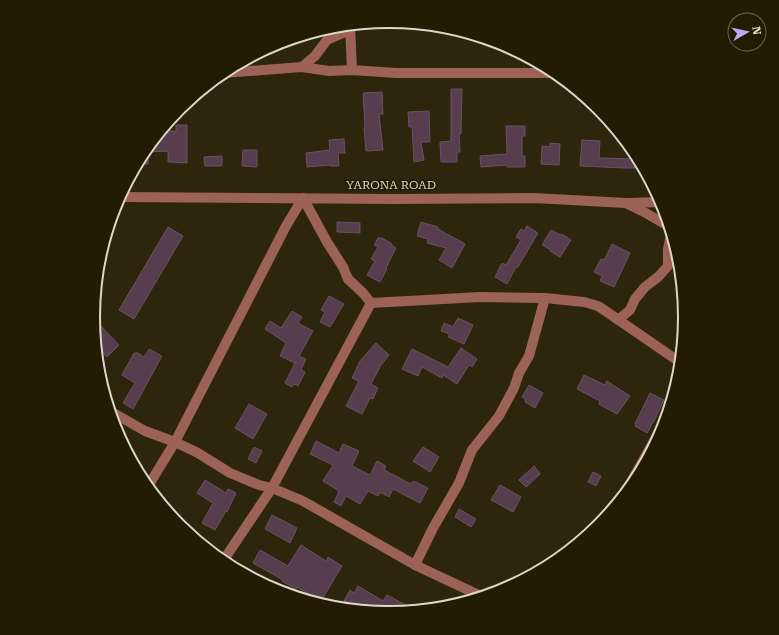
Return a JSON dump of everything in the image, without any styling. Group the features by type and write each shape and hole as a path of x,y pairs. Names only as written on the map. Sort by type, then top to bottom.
{"street":[{"path":"350,30 352,70"},
{"path":"302,67 315,56 327,40 342,32"},
{"path":"239,71 302,67 329,71 352,70 396,73 544,73"},
{"name":"YARONA ROAD","path":"126,197 394,199 534,198 626,203 655,202"},
{"path":"303,198 327,242 343,267 348,279 364,293 370,303"},
{"path":"152,482 176,442 286,226 303,198"},
{"path":"626,203 664,223"},
{"path":"618,320 630,310 635,299 645,287 658,277 668,266 669,243"},
{"path":"370,303 480,297 545,298 584,302 598,306 676,359"},
{"path":"415,565 433,528 459,483 472,450 499,416 514,388 519,373 529,356 545,298"},
{"path":"226,556 272,488 370,303"},
{"path":"117,416 145,432 176,442 198,453 230,473 303,501 415,565 476,594"}],"building":[{"path":"451,89 462,89 461,134 459,134 460,152 457,152 457,162 441,162 440,142 451,141"},
{"path":"382,92 383,114 379,114 383,150 366,151 363,93"},
{"path":"429,111 430,142 421,142 424,160 414,162 412,127 409,127 408,112"},
{"path":"176,125 187,125 187,163 168,162 168,151 153,152 169,131 176,131"},
{"path":"506,126 525,126 525,136 522,136 522,156 525,156 525,167 507,167 507,165 481,167 480,156 507,154"},
{"path":"344,139 345,153 338,153 339,166 330,165 307,167 306,153 330,150 329,140"},
{"path":"582,140 600,141 599,158 631,159 637,168 624,168 580,166"},
{"path":"550,143 560,144 559,165 541,164 542,146 550,147"},
{"path":"243,150 257,150 257,167 242,166"},
{"path":"222,156 222,166 205,166 204,157"},
{"path":"149,158 148,164 145,164"},
{"path":"337,222 360,223 360,233 337,232"},
{"path":"421,222 438,227 438,229 465,244 452,268 439,260 446,248 427,243 428,239 417,236"},
{"path":"527,226 538,233 507,284 495,277 502,263 506,265 521,240 516,237 521,229 524,231"},
{"path":"168,227 183,236 134,319 119,310"},
{"path":"551,230 561,235 562,234 571,240 560,257 542,245"},
{"path":"378,238 382,238 396,248 380,282 367,275 375,261 371,259 378,247 374,245"},
{"path":"612,244 630,253 614,287 600,281 602,276 594,272 601,259 604,260"},
{"path":"329,296 344,304 330,327 320,322 325,312 321,310"},
{"path":"292,311 302,317 298,323 313,331 299,356 306,359 301,370 305,372 298,386 294,384 292,387 285,383 295,363 280,356 286,343 265,329 270,321 281,328"},
{"path":"458,318 473,325 464,344 448,337 450,334 441,331 444,323 453,327"},
{"path":"100,325 119,345 107,357 102,351"},
{"path":"376,343 389,355 381,365 371,384 378,388 373,399 370,398 362,414 346,406 359,381 352,378 360,361"},
{"path":"461,348 477,359 472,367 469,365 457,384 443,375 442,378 422,367 418,376 402,369 412,349 448,367"},
{"path":"149,349 162,356 133,409 123,403 135,383 122,375 134,353 138,353 144,357"},
{"path":"584,375 605,385 607,381 630,396 617,414 599,404 600,401 577,389"},
{"path":"529,385 543,393 535,408 525,402 526,400 522,397"},
{"path":"650,393 664,400 647,433 635,426 635,424"},
{"path":"249,404 267,414 253,439 235,428"},
{"path":"316,441 339,453 343,444 359,451 352,466 370,475 377,461 386,466 384,470 411,484 413,481 428,488 420,503 393,489 389,497 380,492 378,496 368,491 360,504 346,496 341,506 334,502 339,491 323,481 333,465 310,454"},
{"path":"254,447 262,451 256,463 248,459"},
{"path":"423,447 439,457 430,472 413,461"},
{"path":"534,466 540,474 526,487 519,480"},
{"path":"593,472 601,476 596,486 588,482"},
{"path":"205,480 226,493 228,489 236,493 227,512 226,511 215,530 202,523 213,503 197,493"},
{"path":"500,485 521,497 513,512 491,500"},
{"path":"459,509 476,519 471,527 455,517"},
{"path":"272,515 297,528 290,543 265,529"},
{"path":"301,545 326,561 328,557 342,566 322,599 313,597 297,587 296,589 253,563 260,550 288,566"},
{"path":"358,586 383,601 387,595 408,606 390,607 352,605 344,601 350,590 354,593"}]}
